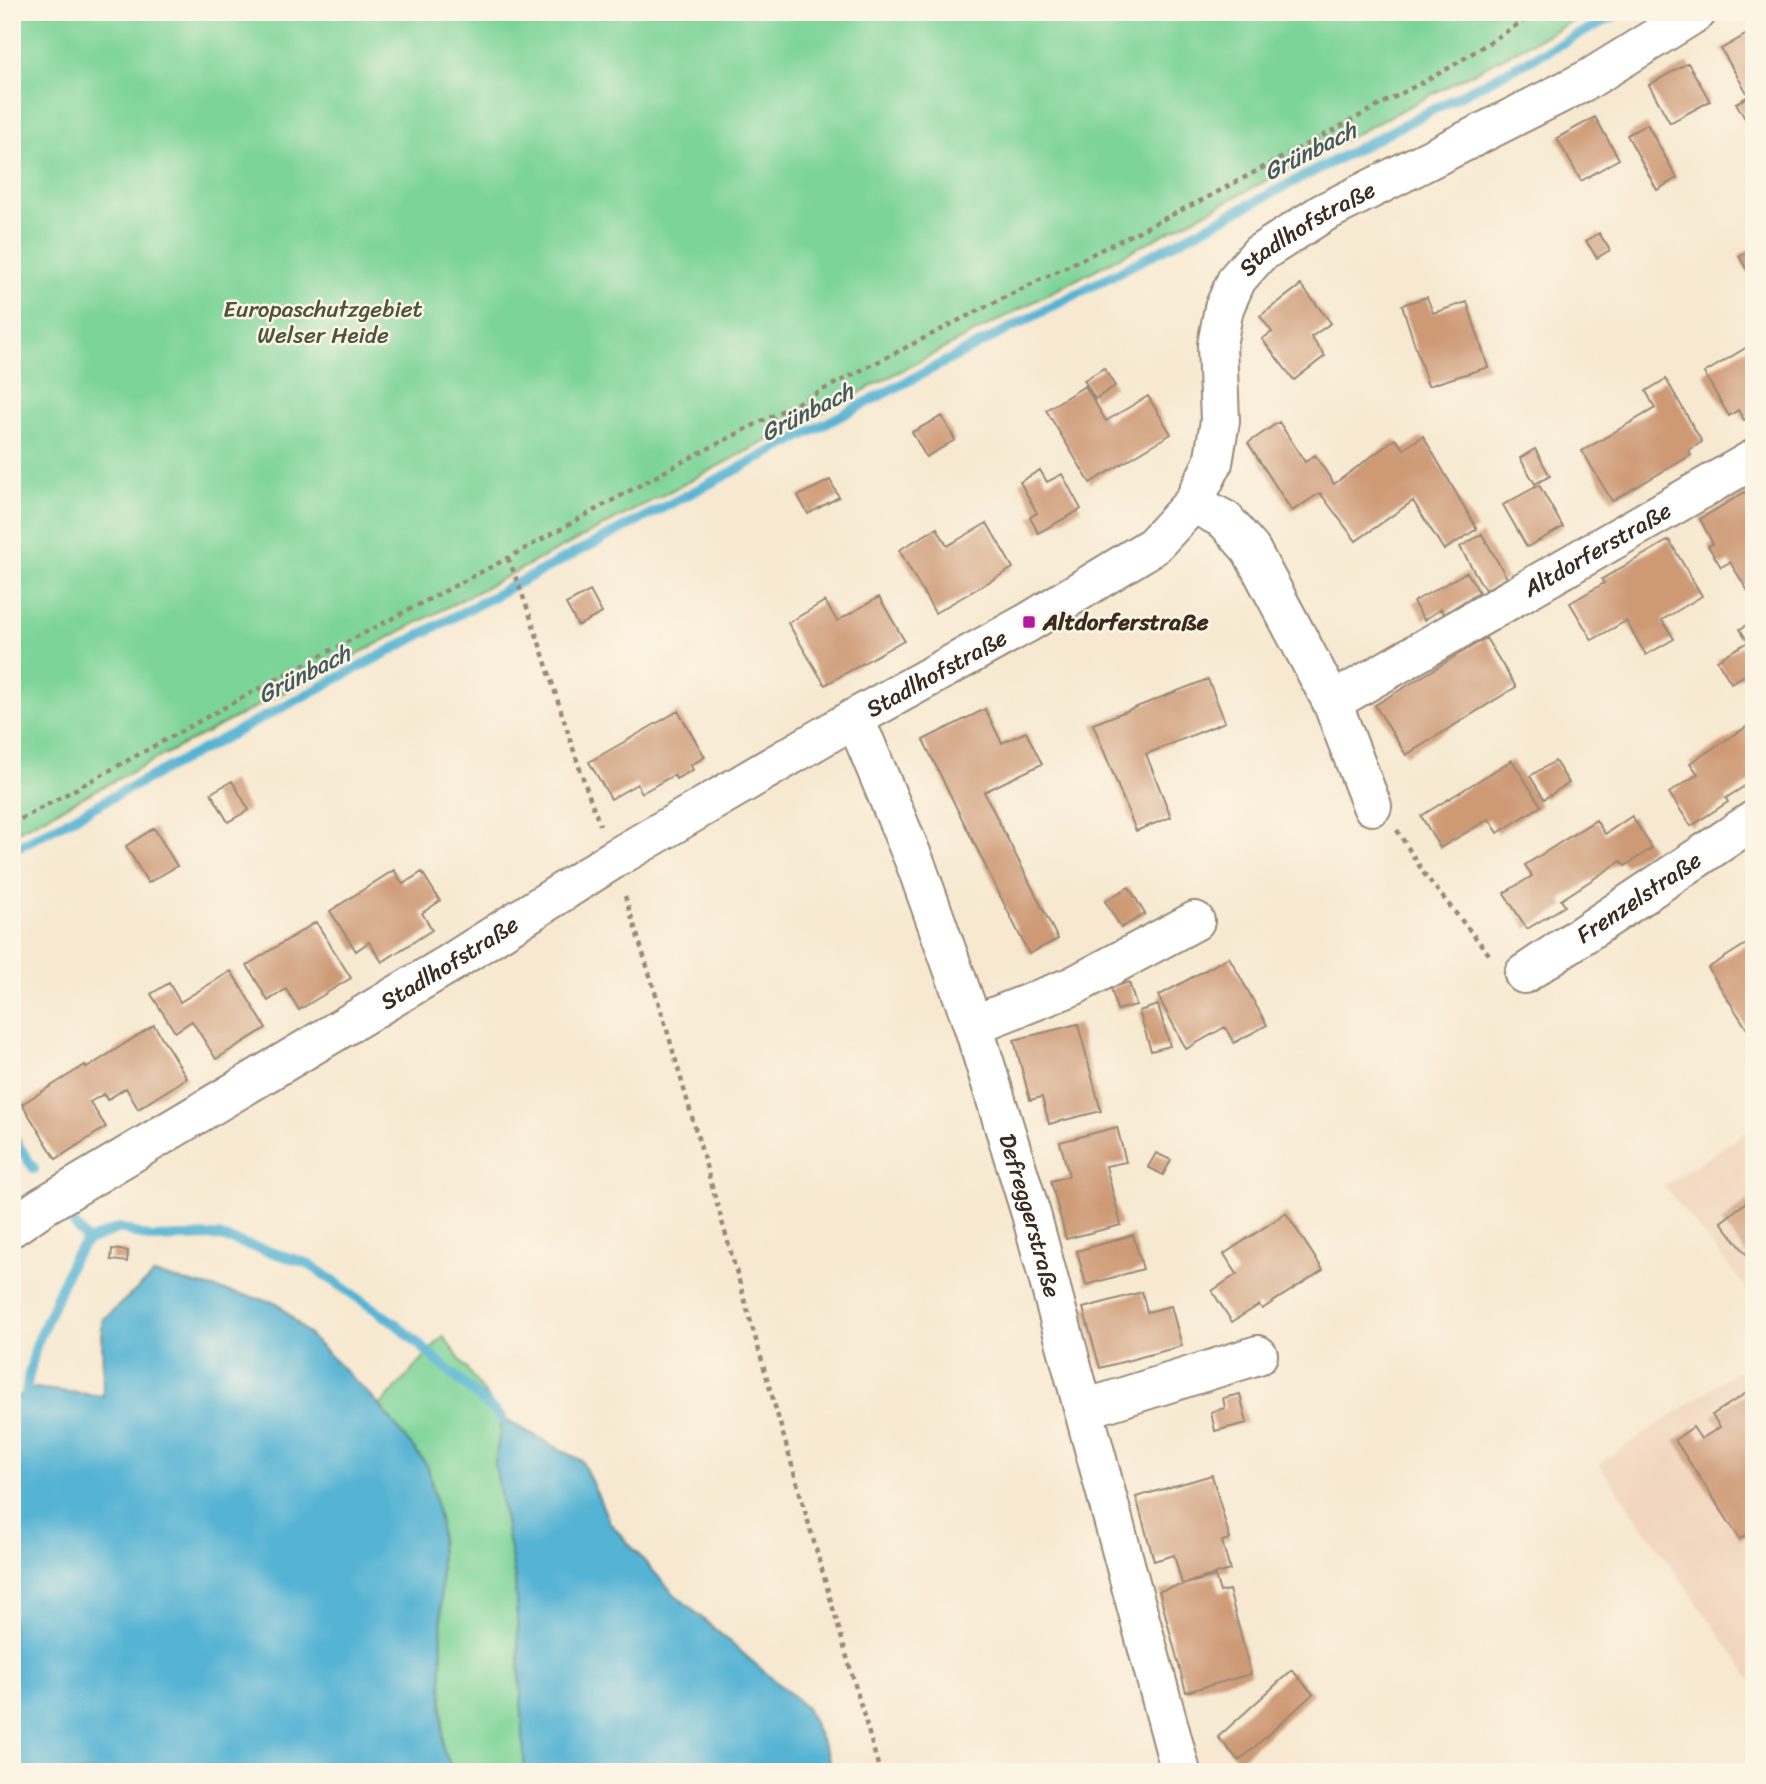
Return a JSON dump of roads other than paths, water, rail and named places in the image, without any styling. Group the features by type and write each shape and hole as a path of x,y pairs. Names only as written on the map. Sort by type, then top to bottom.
{"street":[{"name":"Stadlhofstraße","path":"12,1227 55,1198 449,964 614,859 853,719 1029,622 1153,546 1193,503 1213,463 1220,421 1217,345 1224,308 1237,279 1259,254 1323,213 1589,79 1697,12"},
{"name":"Altdorferstraße","path":"1332,702 1754,458"},
{"path":"1193,503 1225,520 1251,550 1332,702 1372,806"},
{"name":"Defreggerstraße","path":"853,719 916,865 973,1025 1031,1214 1181,1772"},
{"name":"Frenzelstraße","path":"1524,974 1754,820"},
{"path":"973,1025 1073,986 1195,921"},
{"path":"1085,1409 1258,1355"}],"water":[{"path":"154,1274 277,1303 380,1406 428,1467 440,1524 443,1750 454,1772 12,1772 12,1399 35,1388 103,1396 102,1320"},
{"path":"502,1418 582,1461 610,1523 672,1592 806,1708 827,1753 832,1772 525,1772 515,1579 495,1464"}],"waterway":[{"name":"Grünbach","path":"12,850 579,551 1622,12"},
{"name":"Grünbach","path":"12,1136 34,1169"},
{"name":"Grünbach","path":"25,1404 36,1346 73,1258 87,1241 69,1217"},
{"path":"87,1241 119,1228 151,1238 218,1236 307,1263 396,1324 502,1418"}],"place":[{"name":"Altdorferstraße","path":"1029,622"}],"park label":[{"name":"Europaschutzgebiet Welser Heide","path":"323,322"}]}
